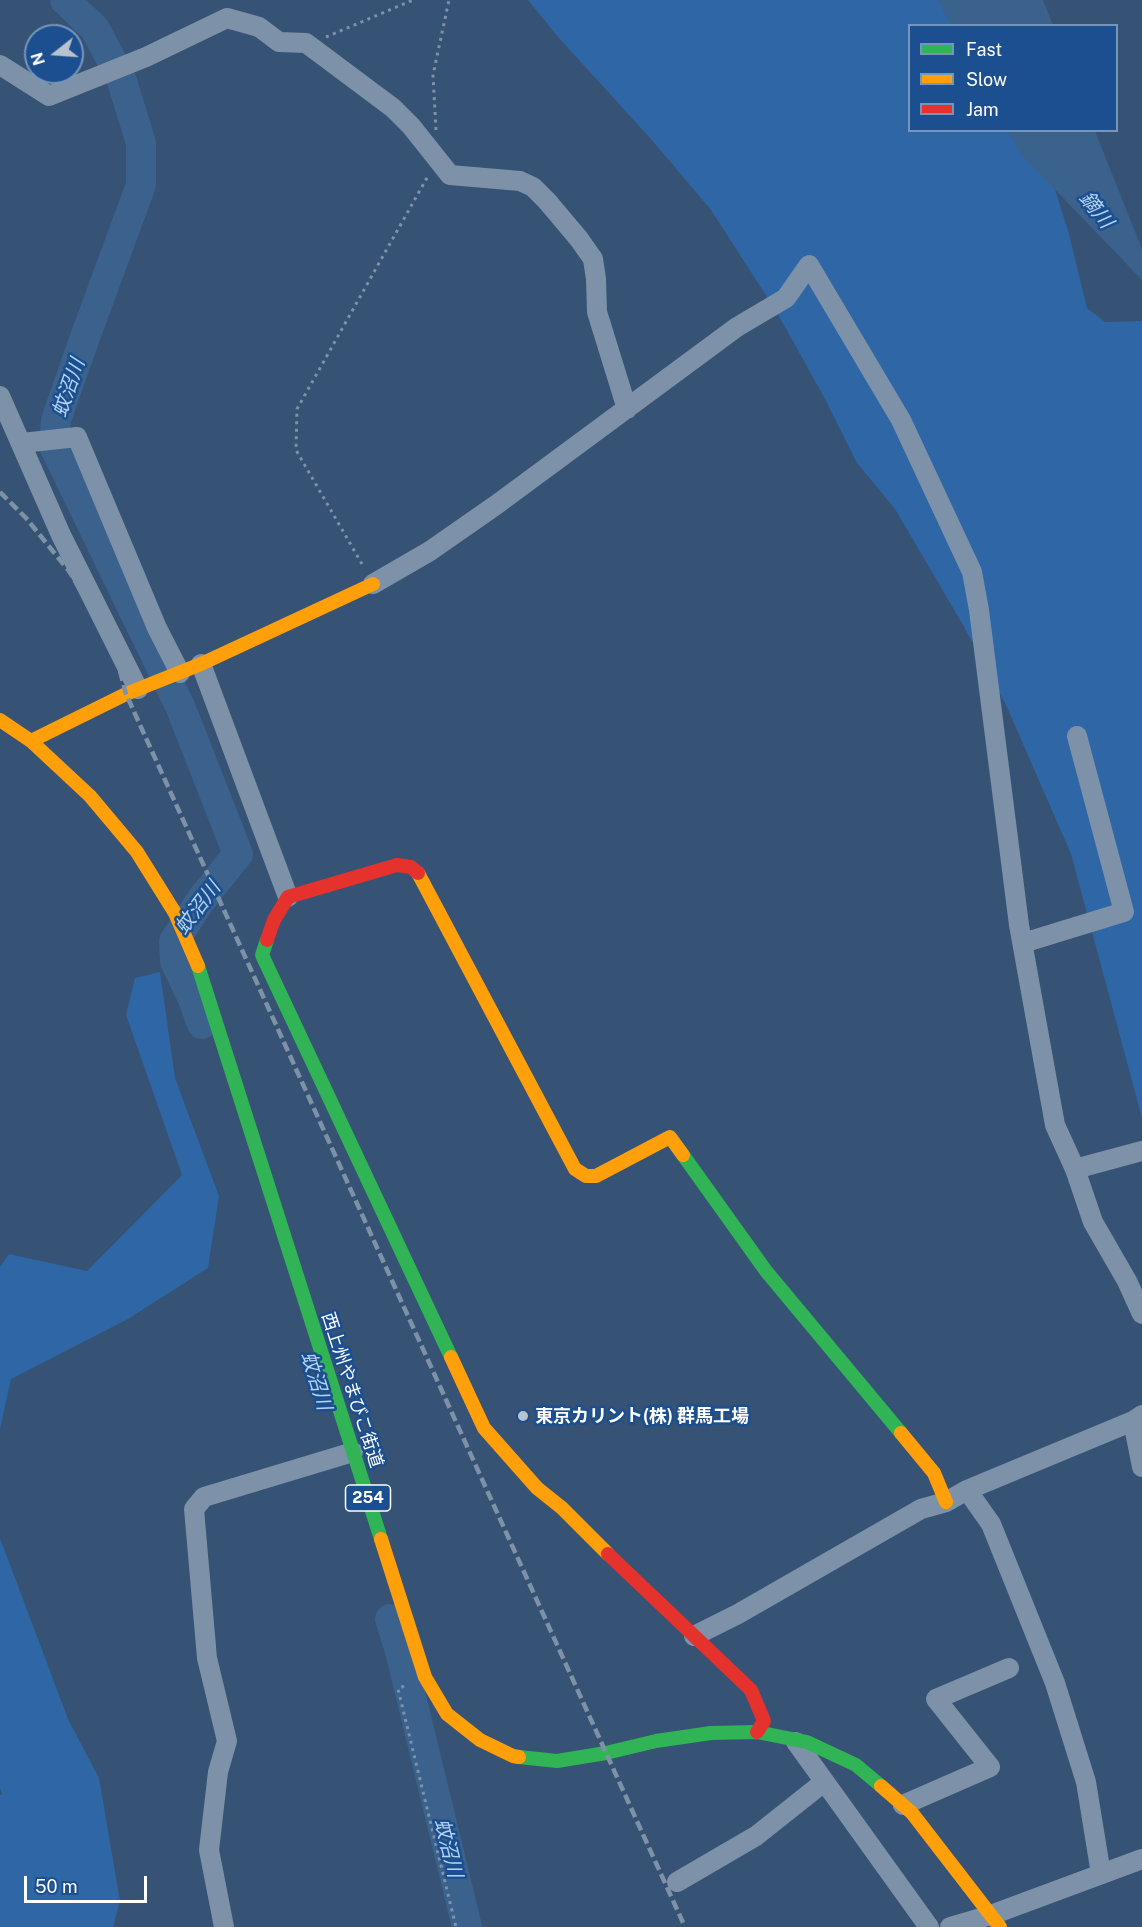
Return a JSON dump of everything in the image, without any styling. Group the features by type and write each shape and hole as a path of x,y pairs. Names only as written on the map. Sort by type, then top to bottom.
{"main road":[{"path":"31,741 138,689 201,664 373,584"},
{"name":"西上州やまびこ街道","path":"0,720 31,741 90,796 137,852 175,913 198,966 343,1455 425,1677 447,1714 480,1740 513,1756 557,1761 606,1753 656,1741 711,1733 757,1732 807,1742 856,1765 912,1813 996,1921"},
{"path":"757,1732 764,1721 751,1690 562,1508 537,1488 484,1428 262,955 274,920 288,897 397,865 411,867 419,874 575,1169 586,1176 596,1176 670,1137 772,1279 934,1473 946,1502"}],"street":[{"path":"0,65 49,96 146,57 227,18 258,27 279,42 306,43 393,108 411,126 450,175 520,182 533,187 579,239 593,258 597,312 627,409"},
{"path":"373,584 449,538 737,327 786,298 808,265 901,420 972,572 981,622 1023,943 1055,1125 1075,1169 1093,1221 1135,1279 1142,1314"},
{"path":"0,396 28,442 62,535 138,689"},
{"path":"28,442 77,437 157,628 180,673"},
{"path":"201,664 288,897"},
{"path":"1023,943 1124,912 1077,736"},
{"path":"1075,1169 1142,1151"},
{"path":"694,1636 748,1608 921,1509 946,1502 1138,1418 1142,1467"},
{"path":"224,1927 208,1850 218,1772 227,1741 207,1658 194,1509 204,1497 343,1455"},
{"path":"967,1491 991,1524 1055,1683 1086,1782 1101,1874"},
{"path":"903,1805 990,1767 936,1699 1009,1668"},
{"path":"795,1740 929,1927"},
{"path":"677,1882 756,1836 824,1782"},
{"path":"950,1927 996,1921 1101,1874 1142,1859"}],"path":[{"path":"306,43 413,0"},
{"path":"373,584 296,450 297,409 437,159 433,75 449,0"},
{"path":"425,1677 398,1689 456,1927"}],"shaded area":[{"path":"528,0 965,0 980,24 908,24 908,132 1031,132 1054,186 1069,234 1087,308 1105,322 1142,321 1142,1118 1071,854 1006,705 963,625 895,509 857,463 825,399 776,311 711,210 650,138 558,37"},
{"path":"160,972 175,1078 219,1196 208,1268 128,1319 11,1379 0,1429 0,1267 9,1254 87,1271 182,1175 126,1015 135,978"},
{"path":"0,1538 68,1719 99,1778 120,1901 113,1927 0,1927 0,1795 2,1794 0,1788"}],"water":[{"path":"938,0 1043,0 1053,24 950,24"},
{"name":"鏑川","path":"1009,132 1095,132 1142,249 1142,280 1019,152"}],"waterway":[{"name":"蚊沼川","path":"65,0 95,29 121,78 141,143 141,185 56,420 54,446 180,706 238,854 201,900 174,941 175,961 202,1024"},
{"name":"蚊沼川","path":"390,1619 400,1651 467,1927"}],"railway":[{"path":"0,492 26,518 69,571 90,606 118,663 126,694 685,1927"}],"traffic: fast":[{"path":"267,940 262,955 451,1357"},
{"path":"198,966 381,1539"},
{"path":"683,1155 766,1271 901,1433"},
{"path":"519,1757 557,1761 606,1753 656,1741 711,1733 757,1732 807,1742 856,1765 881,1786"}],"traffic: slow":[{"path":"31,741 126,694 201,664 373,584"},
{"path":"0,720 31,741 90,796 137,852 175,913 198,966"},
{"path":"418,873 575,1169 586,1176 596,1176 670,1137 683,1155"},
{"path":"451,1357 484,1428 537,1488 562,1508 608,1554"},
{"path":"901,1433 934,1473 946,1502"},
{"path":"381,1539 425,1677 447,1714 480,1740 519,1757"},
{"path":"881,1786 912,1813 1000,1927"}],"traffic: jam":[{"path":"267,940 274,920 288,897 397,865 411,867 418,873"},
{"path":"608,1554 751,1690 764,1721 757,1732"}],"place":[{"name":"東京カリント(株) 群馬工場","path":"523,1416"}]}
